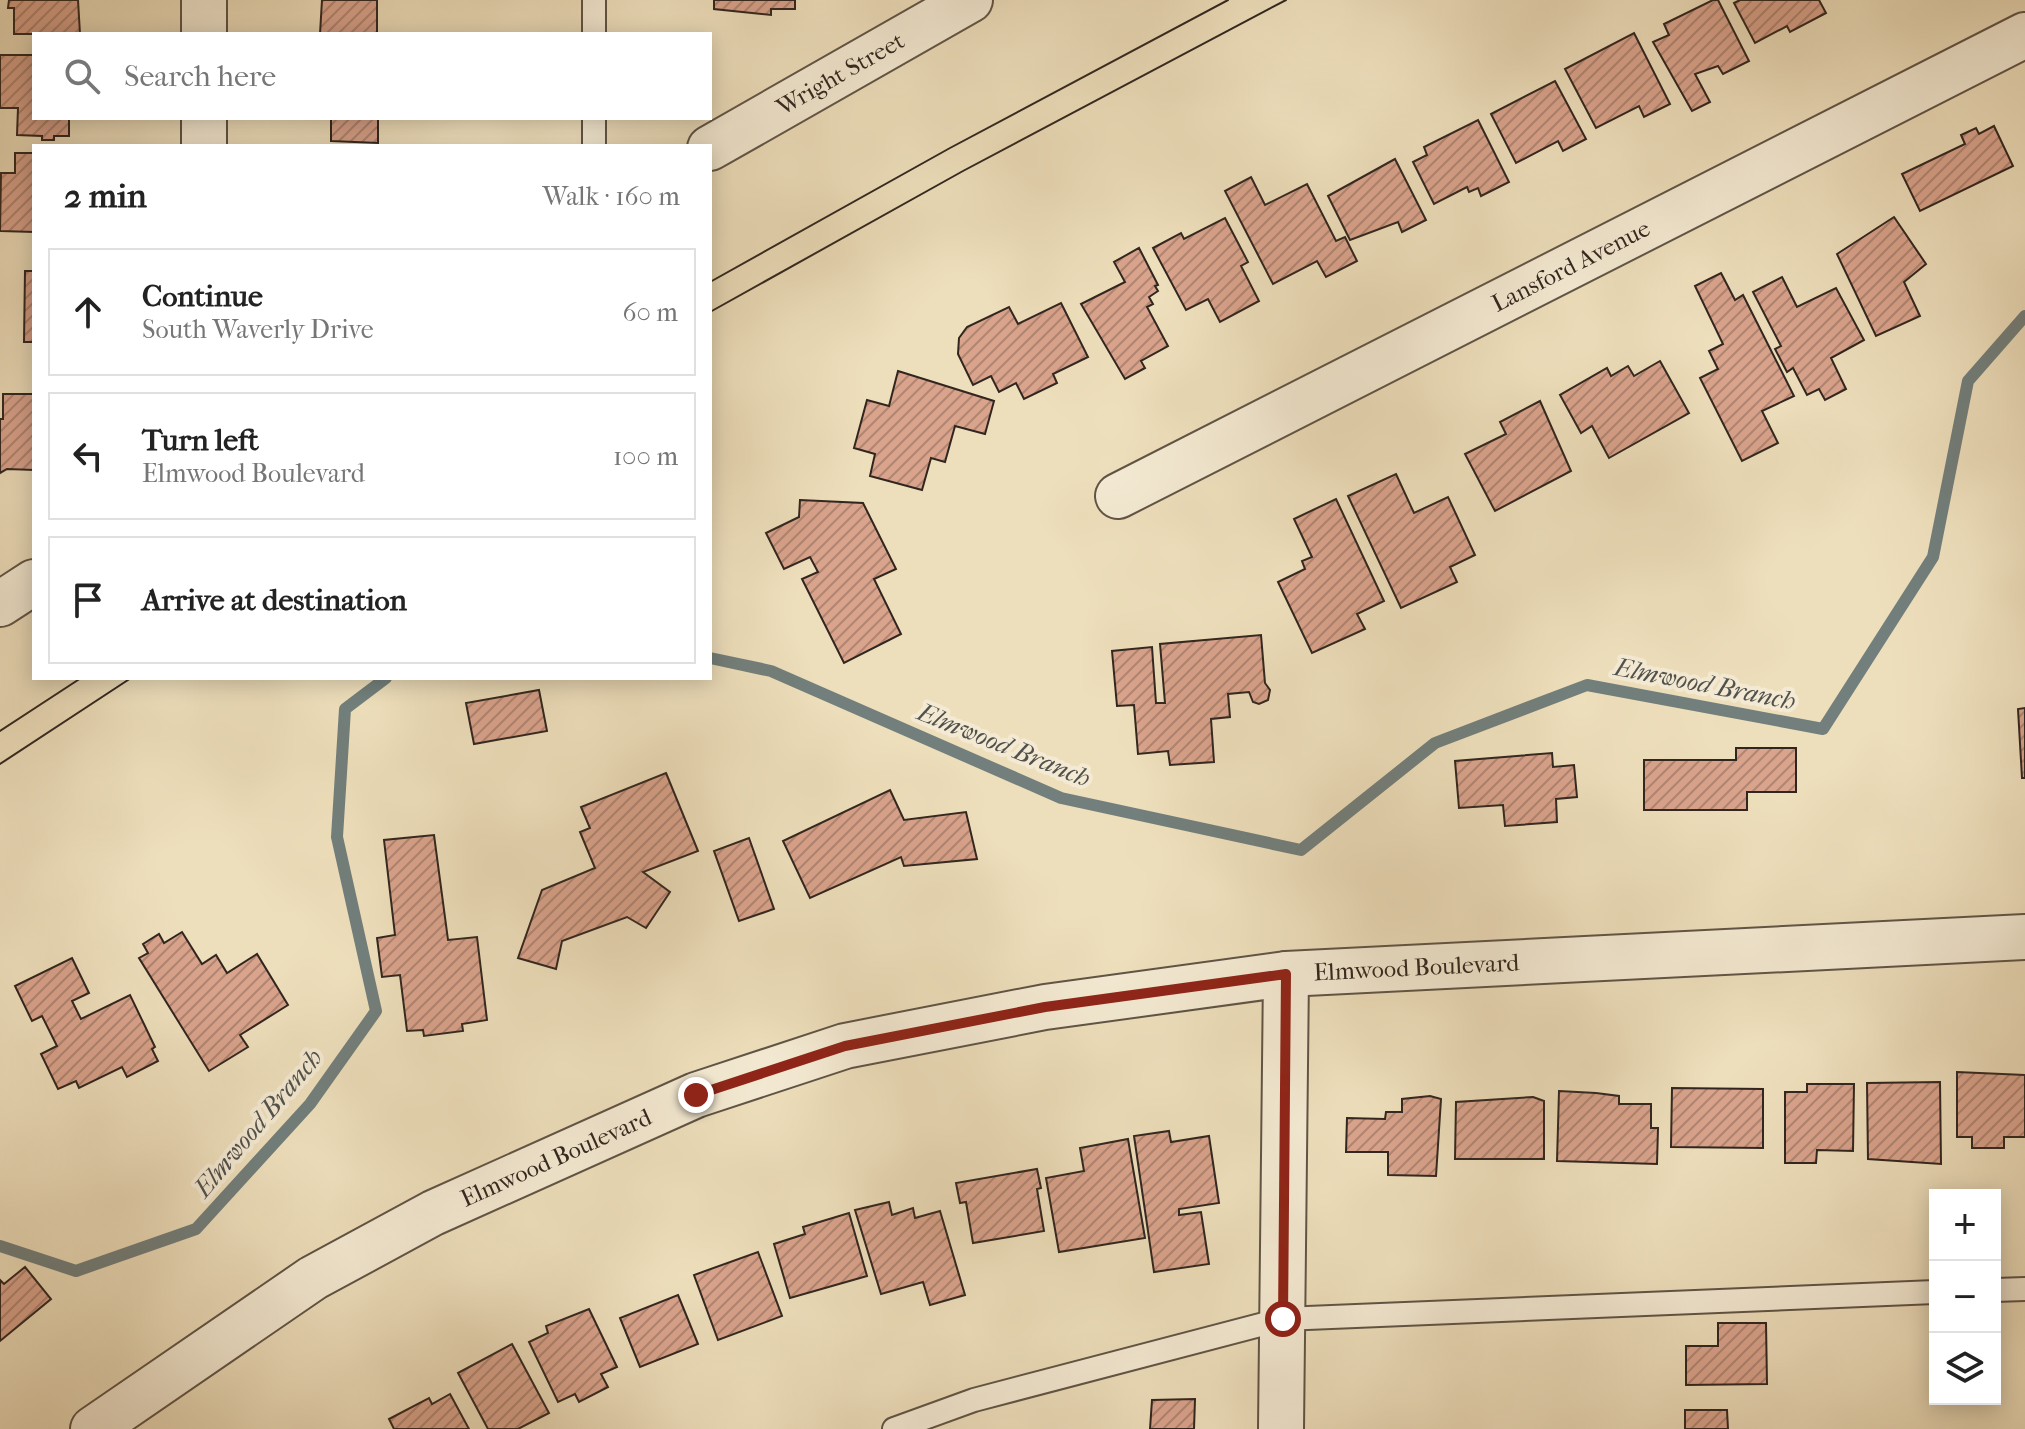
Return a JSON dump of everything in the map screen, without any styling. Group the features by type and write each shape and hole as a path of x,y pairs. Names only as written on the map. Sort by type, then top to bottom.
{"street":[{"path":"204,0 204,32"},
{"name":"Wright Street","path":"712,147 954,4"},
{"name":"Lansford Avenue","path":"1118,496 2025,35"},
{"path":"204,120 204,144"},
{"path":"0,604 32,583"},
{"name":"Elmwood Boulevard","path":"93,1429 313,1278 433,1213 696,1095 845,1046 1045,1007 1286,974 2025,937"},
{"path":"1281,1429 1286,974"}],"lane":[{"path":"594,0 594,32"},
{"path":"594,120 594,144"},
{"path":"2001,1290 2025,1289"},
{"path":"894,1429 974,1400 1283,1319 1929,1292"}],"building":[{"path":"9,0 78,0 80,32 14,34 14,8 8,8"},
{"path":"322,0 377,0 377,32 320,32"},
{"path":"714,0 795,0 795,9 771,9 771,15 714,9"},
{"path":"1718,0 1749,61 1723,74 1718,66 1695,74 1710,102 1692,111 1653,42 1669,35 1664,24"},
{"path":"1740,0 1819,0 1826,13 1790,32 1787,26 1755,43 1734,3"},
{"path":"1634,33 1670,104 1644,117 1639,106 1596,128 1565,69"},
{"path":"0,55 32,55 32,120 69,120 69,136 42,140 42,136 17,135 18,108 0,108"},
{"path":"1555,81 1586,139 1563,151 1558,141 1516,163 1491,114"},
{"path":"331,120 378,120 378,143 331,141"},
{"path":"1478,120 1509,182 1481,196 1478,188 1469,192 1467,187 1434,204 1413,162 1427,155 1424,147"},
{"path":"1994,126 2013,166 1920,211 1902,174 1965,144 1961,135 1976,128 1979,134"},
{"path":"15,153 32,153 32,232 0,231 1,173 15,173"},
{"path":"1395,159 1426,220 1402,232 1398,222 1350,240 1328,196"},
{"path":"1251,177 1265,205 1307,184 1336,241 1345,237 1357,261 1326,277 1317,261 1273,284 1225,191"},
{"path":"1894,217 1926,264 1904,282 1920,316 1876,336 1837,254"},
{"path":"1225,218 1248,262 1241,266 1259,301 1220,322 1208,299 1186,310 1153,248 1181,233 1184,239"},
{"path":"1139,248 1158,285 1155,286 1158,291 1149,297 1153,304 1147,307 1168,346 1141,361 1145,368 1125,379 1081,304 1125,282 1114,262"},
{"path":"25,271 32,271 32,342 24,342"},
{"path":"1721,273 1735,300 1743,295 1794,396 1762,411 1778,443 1742,461 1700,378 1718,369 1709,351 1723,344 1695,286"},
{"path":"1782,277 1797,307 1836,288 1864,340 1831,358 1846,389 1825,400 1819,389 1807,395 1793,368 1787,372 1775,349 1781,346 1753,292"},
{"path":"1061,303 1088,357 1053,374 1057,383 1024,399 1016,383 999,392 991,376 973,385 958,354 959,338 967,327 1009,307 1018,324"},
{"path":"1660,361 1689,413 1609,458 1592,426 1581,433 1560,395 1607,368 1611,376 1628,366 1634,376"},
{"path":"898,371 994,401 985,434 955,426 945,462 931,458 922,490 870,476 875,454 854,448 867,400 889,406"},
{"path":"3,394 32,394 32,470 7,469 0,473 0,419 3,419"},
{"path":"1540,401 1571,471 1495,511 1465,454 1506,434 1500,422"},
{"path":"1396,474 1414,513 1448,497 1475,555 1450,567 1457,582 1401,608 1348,496"},
{"path":"1336,499 1384,601 1357,614 1365,629 1312,653 1278,582 1305,569 1302,561 1312,557 1294,519"},
{"path":"800,500 863,503 896,569 874,579 901,634 844,663 802,579 818,572 810,557 784,569 766,533 799,517"},
{"path":"1261,635 1265,683 1270,690 1268,700 1259,704 1253,702 1249,692 1228,694 1230,717 1211,719 1214,762 1170,765 1168,751 1138,754 1134,705 1117,706 1112,651 1152,647 1156,703 1165,703 1160,644"},
{"path":"539,690 547,731 474,744 466,703"},
{"path":"2025,708 2025,778 2022,778 2018,709"},
{"path":"1736,748 1796,748 1796,792 1747,792 1747,810 1644,810 1644,760 1736,760"},
{"path":"1552,753 1553,767 1574,765 1577,797 1556,799 1557,822 1505,826 1503,805 1459,808 1455,761"},
{"path":"666,773 698,851 643,872 670,892 646,928 627,917 562,941 556,969 518,958 542,890 595,868 580,832 590,828 581,807"},
{"path":"890,790 904,820 966,812 977,859 904,866 901,857 810,898 783,841"},
{"path":"434,835 448,940 477,937 487,1020 462,1024 463,1031 424,1036 423,1030 407,1031 400,975 382,977 377,938 395,935 384,840"},
{"path":"749,838 774,909 739,921 714,851"},
{"path":"182,932 202,964 216,955 227,973 257,954 288,1005 240,1035 248,1047 209,1071 139,958 148,953 143,944 159,934 164,943"},
{"path":"72,958 89,993 72,1001 81,1019 130,995 155,1047 152,1049 158,1061 127,1077 122,1067 79,1088 76,1081 58,1089 41,1054 57,1046 42,1016 32,1021 15,986"},
{"path":"1957,1072 2025,1075 2025,1137 2004,1137 2004,1148 1972,1148 1972,1137 1957,1137"},
{"path":"1940,1082 1941,1164 1868,1159 1867,1083"},
{"path":"1807,1084 1854,1084 1853,1151 1817,1150 1816,1163 1785,1163 1785,1092 1807,1092"},
{"path":"1672,1088 1763,1089 1763,1148 1671,1147"},
{"path":"1559,1091 1619,1096 1619,1104 1651,1104 1651,1128 1658,1128 1657,1164 1557,1161"},
{"path":"1430,1096 1441,1099 1436,1176 1388,1175 1388,1152 1346,1152 1347,1118 1385,1119 1386,1112 1402,1112 1402,1099"},
{"path":"1533,1097 1544,1101 1544,1159 1455,1159 1456,1102"},
{"path":"1169,1131 1171,1142 1209,1136 1219,1203 1179,1209 1179,1215 1201,1212 1209,1264 1154,1272 1134,1136"},
{"path":"1128,1139 1145,1238 1059,1252 1046,1178 1084,1171 1080,1148"},
{"path":"1037,1169 1044,1231 973,1243 966,1202 960,1203 956,1183"},
{"path":"889,1202 892,1215 913,1208 915,1218 940,1211 965,1295 930,1305 923,1282 881,1294 855,1210"},
{"path":"849,1213 867,1276 790,1298 774,1244 805,1234 803,1227"},
{"path":"758,1252 782,1316 718,1340 694,1275"},
{"path":"25,1267 51,1299 0,1341 0,1280 4,1284"},
{"path":"678,1295 698,1344 640,1367 620,1318"},
{"path":"589,1309 617,1367 601,1374 608,1387 579,1402 575,1394 558,1402 529,1342 548,1333 546,1326"},
{"path":"1718,1323 1766,1323 1767,1384 1686,1385 1686,1346 1718,1346"},
{"path":"512,1344 549,1413 518,1429 488,1429 458,1373"},
{"path":"450,1394 469,1429 394,1429 389,1419 429,1398 432,1404"},
{"path":"1195,1399 1194,1429 1150,1429 1152,1400"},
{"path":"1685,1410 1727,1410 1728,1429 1685,1429"}],"waterway":[{"name":"Elmwood Branch","path":"712,658 771,671 1061,798 1301,850 1435,743 1587,685 1823,729 1933,557 1968,381 2025,316"},
{"name":"Elmwood Branch","path":"0,1246 76,1271 196,1229 310,1104 376,1011 337,837 345,709 383,680"}],"tram line":[{"path":"712,281 950,148 1228,0"},
{"path":"712,311 963,171 1286,0"},
{"path":"0,731 78,680"},
{"path":"0,764 128,680"}],"route":[{"path":"696,1095 845,1046 1045,1007 1286,974 1283,1319"}]}
